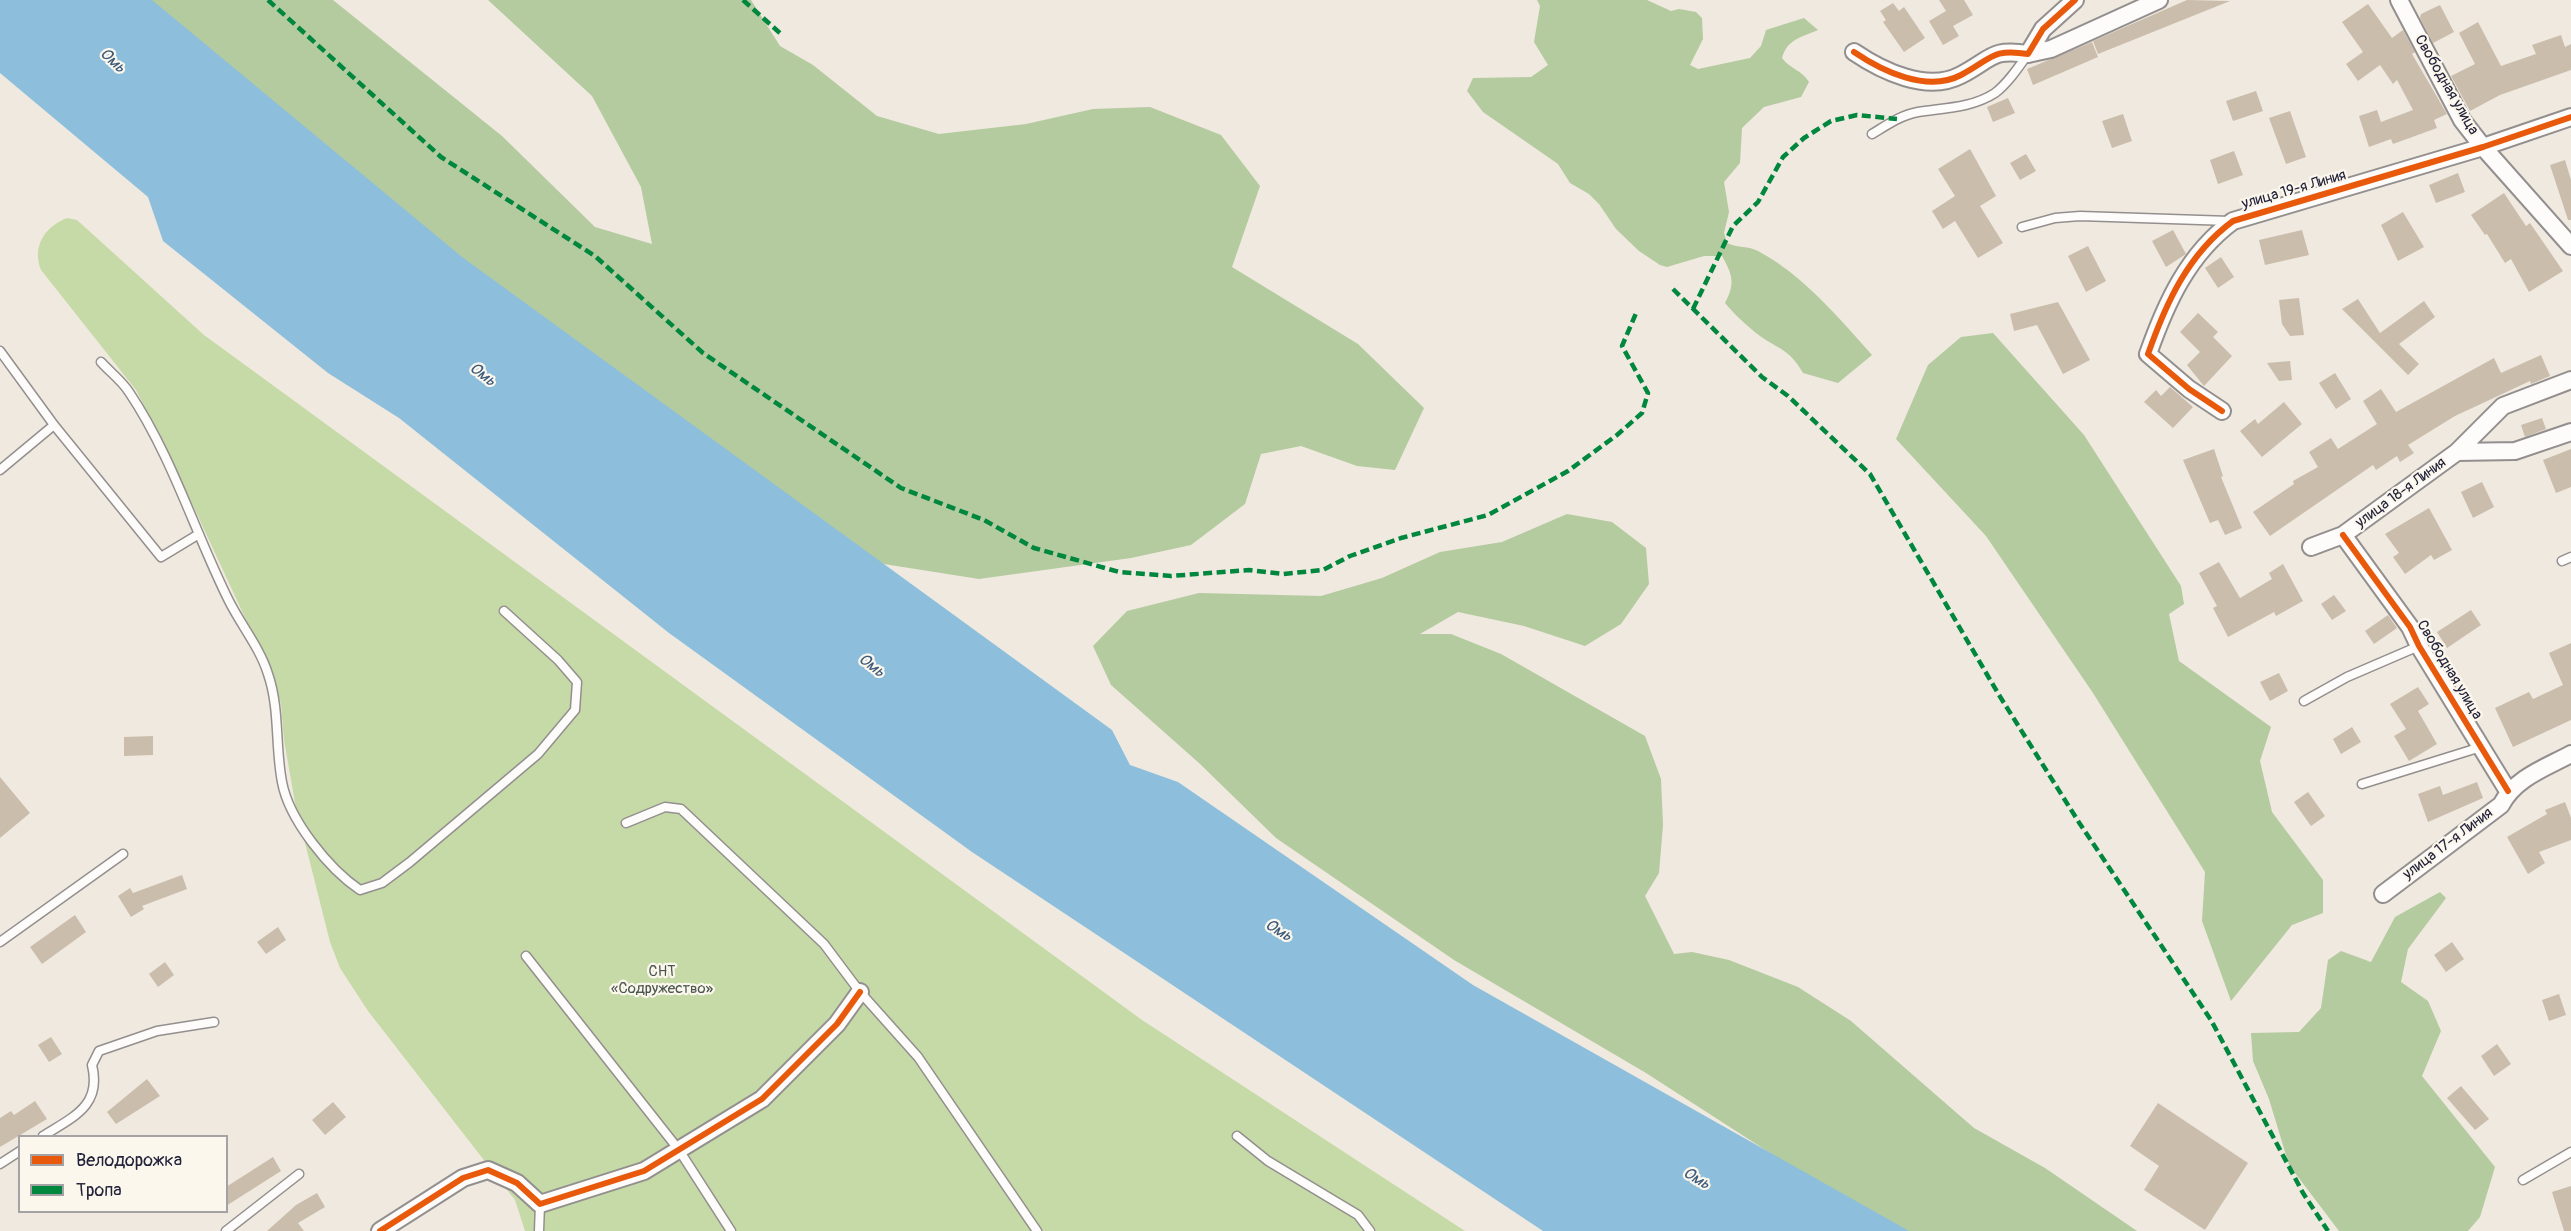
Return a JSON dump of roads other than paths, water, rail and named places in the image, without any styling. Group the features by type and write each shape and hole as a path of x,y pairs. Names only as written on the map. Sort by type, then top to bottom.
{"street":[{"path":"2028,54 2043,29 2075,0"},
{"path":"1854,52 1879,69 1907,79 1943,80 1959,76 1996,52 2028,54 2051,49 2160,0"},
{"name":"Свободная улица","path":"2399,0 2462,120 2571,246"},
{"name":"улица 19-я Линия","path":"2222,411 2189,389 2148,354 2164,309 2186,270 2214,235 2233,221 2483,147 2571,117"},
{"name":"улица 18-я Линия","path":"2311,548 2343,535 2457,452 2503,406 2571,380"},
{"name":"улица 18-я Линия","path":"2457,452 2515,451 2571,432"},
{"name":"Свободная улица","path":"2343,535 2410,627 2418,645 2508,791"},
{"name":"улица 17-я Линия","path":"2383,894 2500,805 2508,791 2523,779 2571,754"},
{"path":"380,1231 463,1178 488,1170 517,1183 540,1204 644,1171 762,1099 837,1024 860,992"}],"lane":[{"path":"1872,134 1897,119 1917,112 1945,111 1994,94 2028,54"},
{"path":"2022,227 2055,218 2080,216 2233,221"},
{"path":"0,351 54,425 161,557 199,534"},
{"path":"101,362 128,389 147,422 229,602 267,671 276,701 281,780 286,801 302,827 342,878 360,890 382,883 410,862 538,754 575,710 577,682 558,660 504,611"},
{"path":"0,470 54,425"},
{"path":"2562,561 2571,557"},
{"path":"2304,700 2347,676 2418,645"},
{"path":"2362,784 2481,747"},
{"path":"626,823 665,807 681,809 824,944 860,992 918,1057 1036,1231"},
{"path":"0,942 123,854"},
{"path":"526,956 680,1150 730,1231"},
{"path":"46,1135 80,1112 91,1100 96,1081 92,1065 99,1051 157,1031 214,1022"},
{"path":"1237,1136 1268,1161 1358,1215 1370,1231"},
{"path":"0,1164 18,1152"},
{"path":"2523,1180 2571,1152"},
{"path":"226,1231 299,1174"},
{"path":"539,1231 540,1204"}],"water":[{"name":"Омь","path":"0,0 152,0 462,257 1112,730 1130,765 1178,782 1473,985 1909,1231 1543,1231 972,852 669,633 399,418 328,373 163,241 148,197 0,73"}],"park label":[{"name":"СНТ «Содружество»","path":"662,980"}]}
